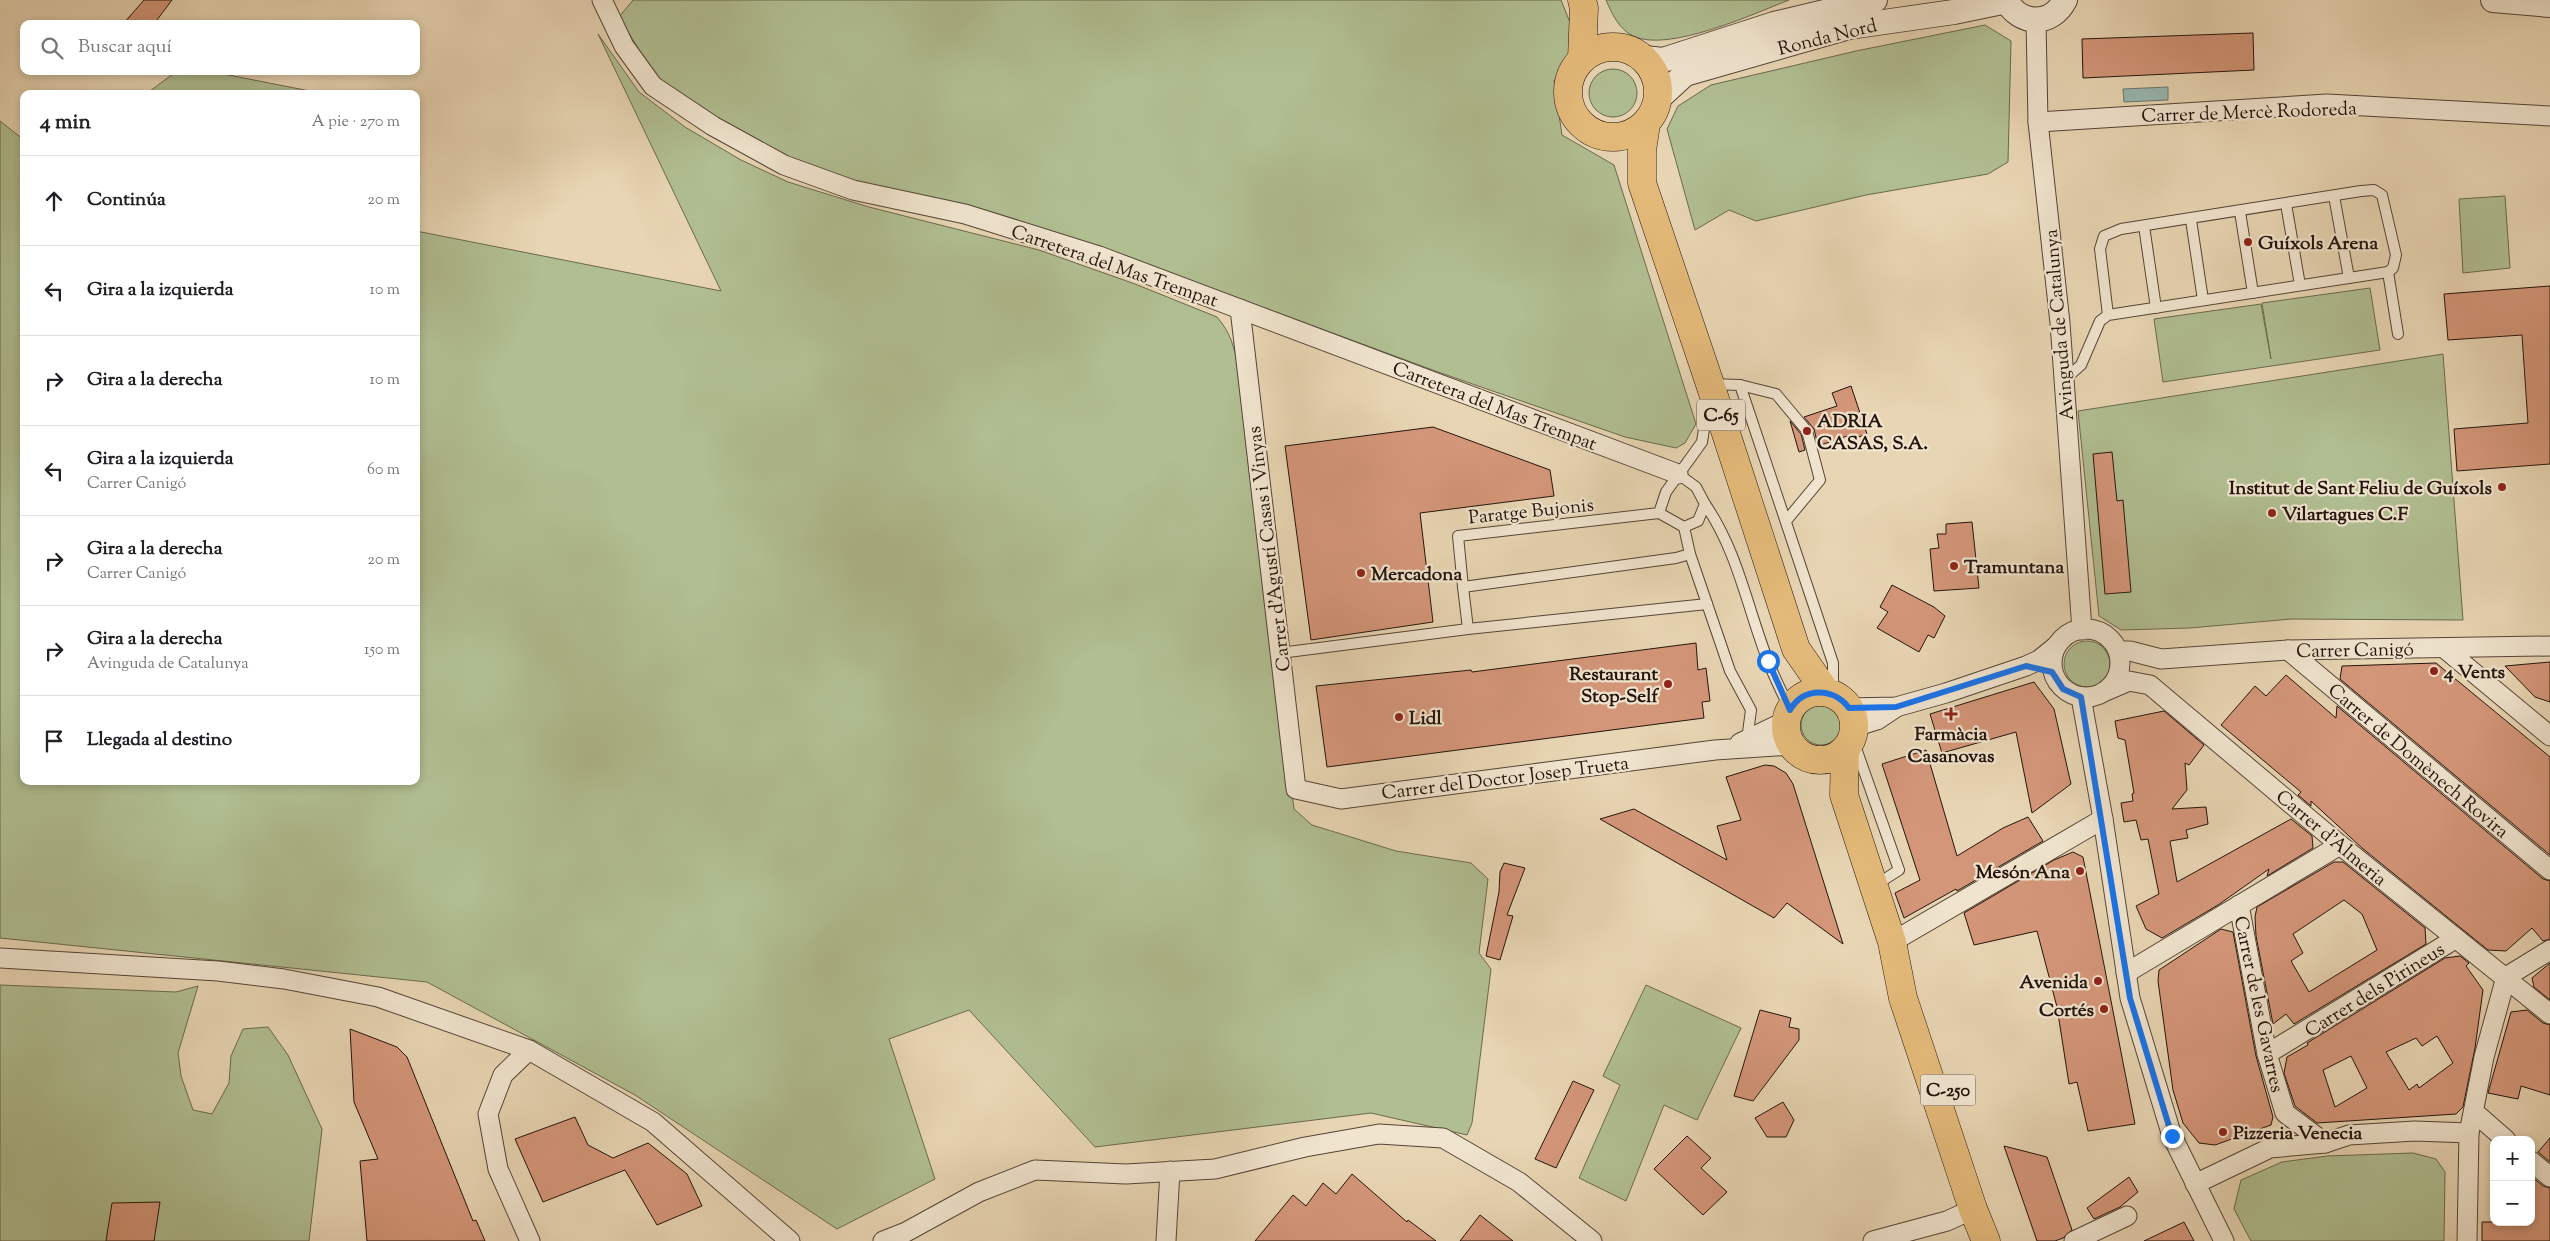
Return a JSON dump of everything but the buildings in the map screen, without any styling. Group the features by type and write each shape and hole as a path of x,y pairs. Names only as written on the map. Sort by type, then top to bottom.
{"main road":[{"path":"1583,4 1620,47"},
{"path":"1582,59 1583,4"},
{"path":"1606,47 1620,47 1633,51 1644,58 1653,70 1658,84 1659,98 1654,112 1646,124 1635,133 1621,137 1606,137 1592,133 1572,113 1568,99 1568,84 1573,70 1582,59 1594,51 1606,47"},
{"name":"C-65","path":"1646,124 1642,150 1642,183 1796,649 1843,718"},
{"name":"C-65","path":"1606,137 1628,170 1642,183"},
{"name":"C-65","path":"1791,720 1796,649"},
{"path":"1805,695 1843,718 1833,757 1818,759 1803,755 1791,720 1805,695"},
{"name":"C-250","path":"1843,718 1844,795 1892,942 1904,998 1973,1209 1986,1241"},
{"name":"C-250","path":"1818,759 1844,795"},
{"name":"C-250","path":"1892,942 1916,993 1999,1241"}],"street":[{"name":"Carretera del Mas Trempat","path":"602,0 624,46 654,86 713,126 784,165 853,190 965,214 1082,250 1678,474"},
{"name":"Ronda Nord","path":"1644,58 1663,60 1774,24 1875,0"},
{"name":"Ronda Nord","path":"1659,98 1685,74 1849,27 1954,12 2007,0 2018,15 2036,21"},
{"path":"2036,21 2055,14 2065,0"},
{"path":"2493,0 2550,5"},
{"name":"Avinguda de Catalunya","path":"2036,21 2038,122 2064,380 2082,630"},
{"name":"Carrer de Mercè Rodoreda","path":"2038,122 2328,104 2550,116"},
{"name":"Carrer d'Agustí Casas i Vinyas","path":"1240,309 1296,789"},
{"path":"1843,718 1877,720 1896,707 2026,666 2055,647 2066,635 2082,630 2101,632 2118,651 2120,662 2112,684"},
{"name":"Carrer Canigó","path":"2118,651 2130,651 2160,659 2288,650 2550,646"},
{"path":"2055,647 2052,659 2052,672 2063,689 2081,697 2130,998 2172,1136 2224,1241"},
{"path":"2444,648 2550,736"},
{"name":"Carrer de Domènech Rovira","path":"2288,650 2550,870"},
{"name":"Carrer Canigó","path":"2081,697 2092,697 2112,684 2160,659"},
{"path":"2026,666 2052,672"},
{"name":"Carrer d'Almeria","path":"2112,684 2129,681 2150,685 2340,845 2550,1014"},
{"name":"Carrer del Doctor Josep Trueta","path":"1296,789 1341,799 1715,750 1747,741 1791,720"},
{"name":"Carrer del Doctor Josep Trueta","path":"1715,750 1791,720"},
{"path":"1892,942 2102,819"},
{"path":"2126,973 2340,845"},
{"name":"Carrer de les Gavarres","path":"2239,905 2268,1054 2285,1113 2325,1143"},
{"name":"Carrer dels Pirineus","path":"2268,1054 2455,939"},
{"path":"2467,1241 2469,1133 2484,1057 2506,977 2550,950"},
{"path":"0,958 218,971 284,979 378,996 530,1050 653,1122 790,1241"},
{"path":"530,1050 503,1075 488,1114 498,1169 530,1241"},
{"path":"2474,1112 2501,1136"},
{"path":"2195,1184 2270,1148 2325,1143 2349,1135 2415,1131 2469,1133"},
{"path":"883,1241 906,1232 979,1192 1035,1170 1126,1174 1215,1169 1305,1146 1378,1134 1442,1138 1519,1182 1592,1241"},
{"path":"2535,1164 2550,1177"},
{"path":"1166,1241 1170,1171"},
{"path":"1873,1241 1947,1221 1973,1209"},
{"path":"2074,1241 2127,1216"}],"lane":[{"path":"2064,380 2081,365 2100,320 2108,315 2388,272 2393,268 2396,255 2382,195 2374,190 2191,220 2121,229 2104,236 2100,250 2108,315"},
{"path":"2334,196 2349,278"},
{"path":"2286,204 2300,285"},
{"path":"2240,212 2253,293"},
{"path":"2191,220 2204,300"},
{"path":"2144,226 2156,308"},
{"path":"2388,272 2398,334"},
{"path":"1747,741 1751,710 1730,671 1690,554 1684,527 1659,513 1666,492 1702,442 1710,384 1740,385 1776,394 1807,431 1820,480 1786,521"},
{"path":"1740,385 1833,663 1843,718 1900,870 1874,886"},
{"path":"1678,474 1696,487 1721,528 1743,581 1768,661 1791,720"},
{"path":"1684,527 1698,521 1705,504"},
{"name":"Paratge Bujonis","path":"1468,629 1458,536 1659,513"},
{"path":"1463,587 1676,558 1690,554"},
{"path":"1280,653 1468,629 1707,604"}],"green space":[{"path":"633,0 1561,0 1577,40 1554,81 1562,135 1614,165 1696,424 1685,443 1676,448 1625,437 1438,372 1127,257 774,158 663,89 619,17"},
{"path":"1606,0 1789,0 1711,30 1667,40 1648,40 1628,33 1613,16"},
{"path":"1985,25 2011,41 2008,162 1988,174 1866,195 1756,221 1729,210 1695,230 1667,129 1678,106 1711,85 1856,51"},
{"path":"598,34 639,92 685,127 741,160 788,182 869,207 1039,250 1135,284 1217,317 1231,340 1238,367 1294,809 1312,825 1396,851 1471,863 1488,879 1479,953 1491,969 1472,1123 1467,1135 1371,1113 1095,1147 969,1010 889,1039 935,1179 837,1229 635,1095 427,982 0,938 0,121 20,137 20,785 420,785 420,232 721,291"},
{"path":"1608,69 1618,69 1627,73 1633,79 1636,84 1636,102 1627,113 1618,117 1608,117 1599,113 1593,107 1589,98 1589,88 1593,79 1599,73"},
{"path":"172,75 228,75 305,90 151,90"},
{"path":"2505,196 2510,268 2463,273 2459,199"},
{"path":"2370,288 2380,350 2163,382 2154,319 2261,304 2271,359 2262,303"},
{"name":"Vilartagues C.F","path":"2443,354 2463,620 2291,619 2190,628 2121,630 2099,616 2078,411"},
{"path":"2082,641 2092,641 2106,651 2110,664 2106,677 2100,683 2092,687 2082,687 2068,677 2064,669 2064,659 2074,645"},
{"path":"1825,705 1832,708 1838,714 1841,725 1840,733 1832,742 1825,745 1817,745 1810,742 1802,733 1801,721 1804,714 1813,706"},
{"path":"0,985 176,992 198,986 178,1053 181,1076 193,1110 212,1114 229,1083 231,1056 243,1029 268,1027 288,1055 322,1129 309,1241 0,1241"},
{"path":"1646,985 1741,1028 1697,1120 1664,1105 1626,1201 1579,1178 1620,1085 1603,1076"},
{"path":"2413,1153 2436,1159 2445,1172 2444,1241 2251,1241 2234,1209 2241,1180 2282,1162 2327,1156"}],"water":[{"path":"2168,87 2168,100 2124,102 2123,89"}],"place":[{"name":"Guíxols Arena","path":"2248,242"},
{"name":"ADRIA CASAS, S.A.","path":"1807,431"},
{"name":"Institut de Sant Feliu de Guíxols","path":"2502,487"},
{"name":"Vilartagues C.F","path":"2272,513"},
{"name":"Tramuntana","path":"1954,566"},
{"name":"Mercadona","path":"1361,573"},
{"name":"4 Vents","path":"2434,671"},
{"name":"Restaurant Stop-Self","path":"1668,684"},
{"name":"Farmàcia Casanovas","path":"1951,714"},
{"name":"Lidl","path":"1399,717"},
{"name":"Mesón Ana","path":"2080,871"},
{"name":"Avenida","path":"2098,981"},
{"name":"Cortés","path":"2104,1009"},
{"name":"Pizzeria Venecia","path":"2223,1132"}],"route":[{"path":"1768,661 1790,710 1805,695 1821,692 1838,697 1849,708 1896,707 1946,693 2026,666 2052,672 2056,681 2063,689 2071,695 2081,697 2130,998 2172,1136"}]}
